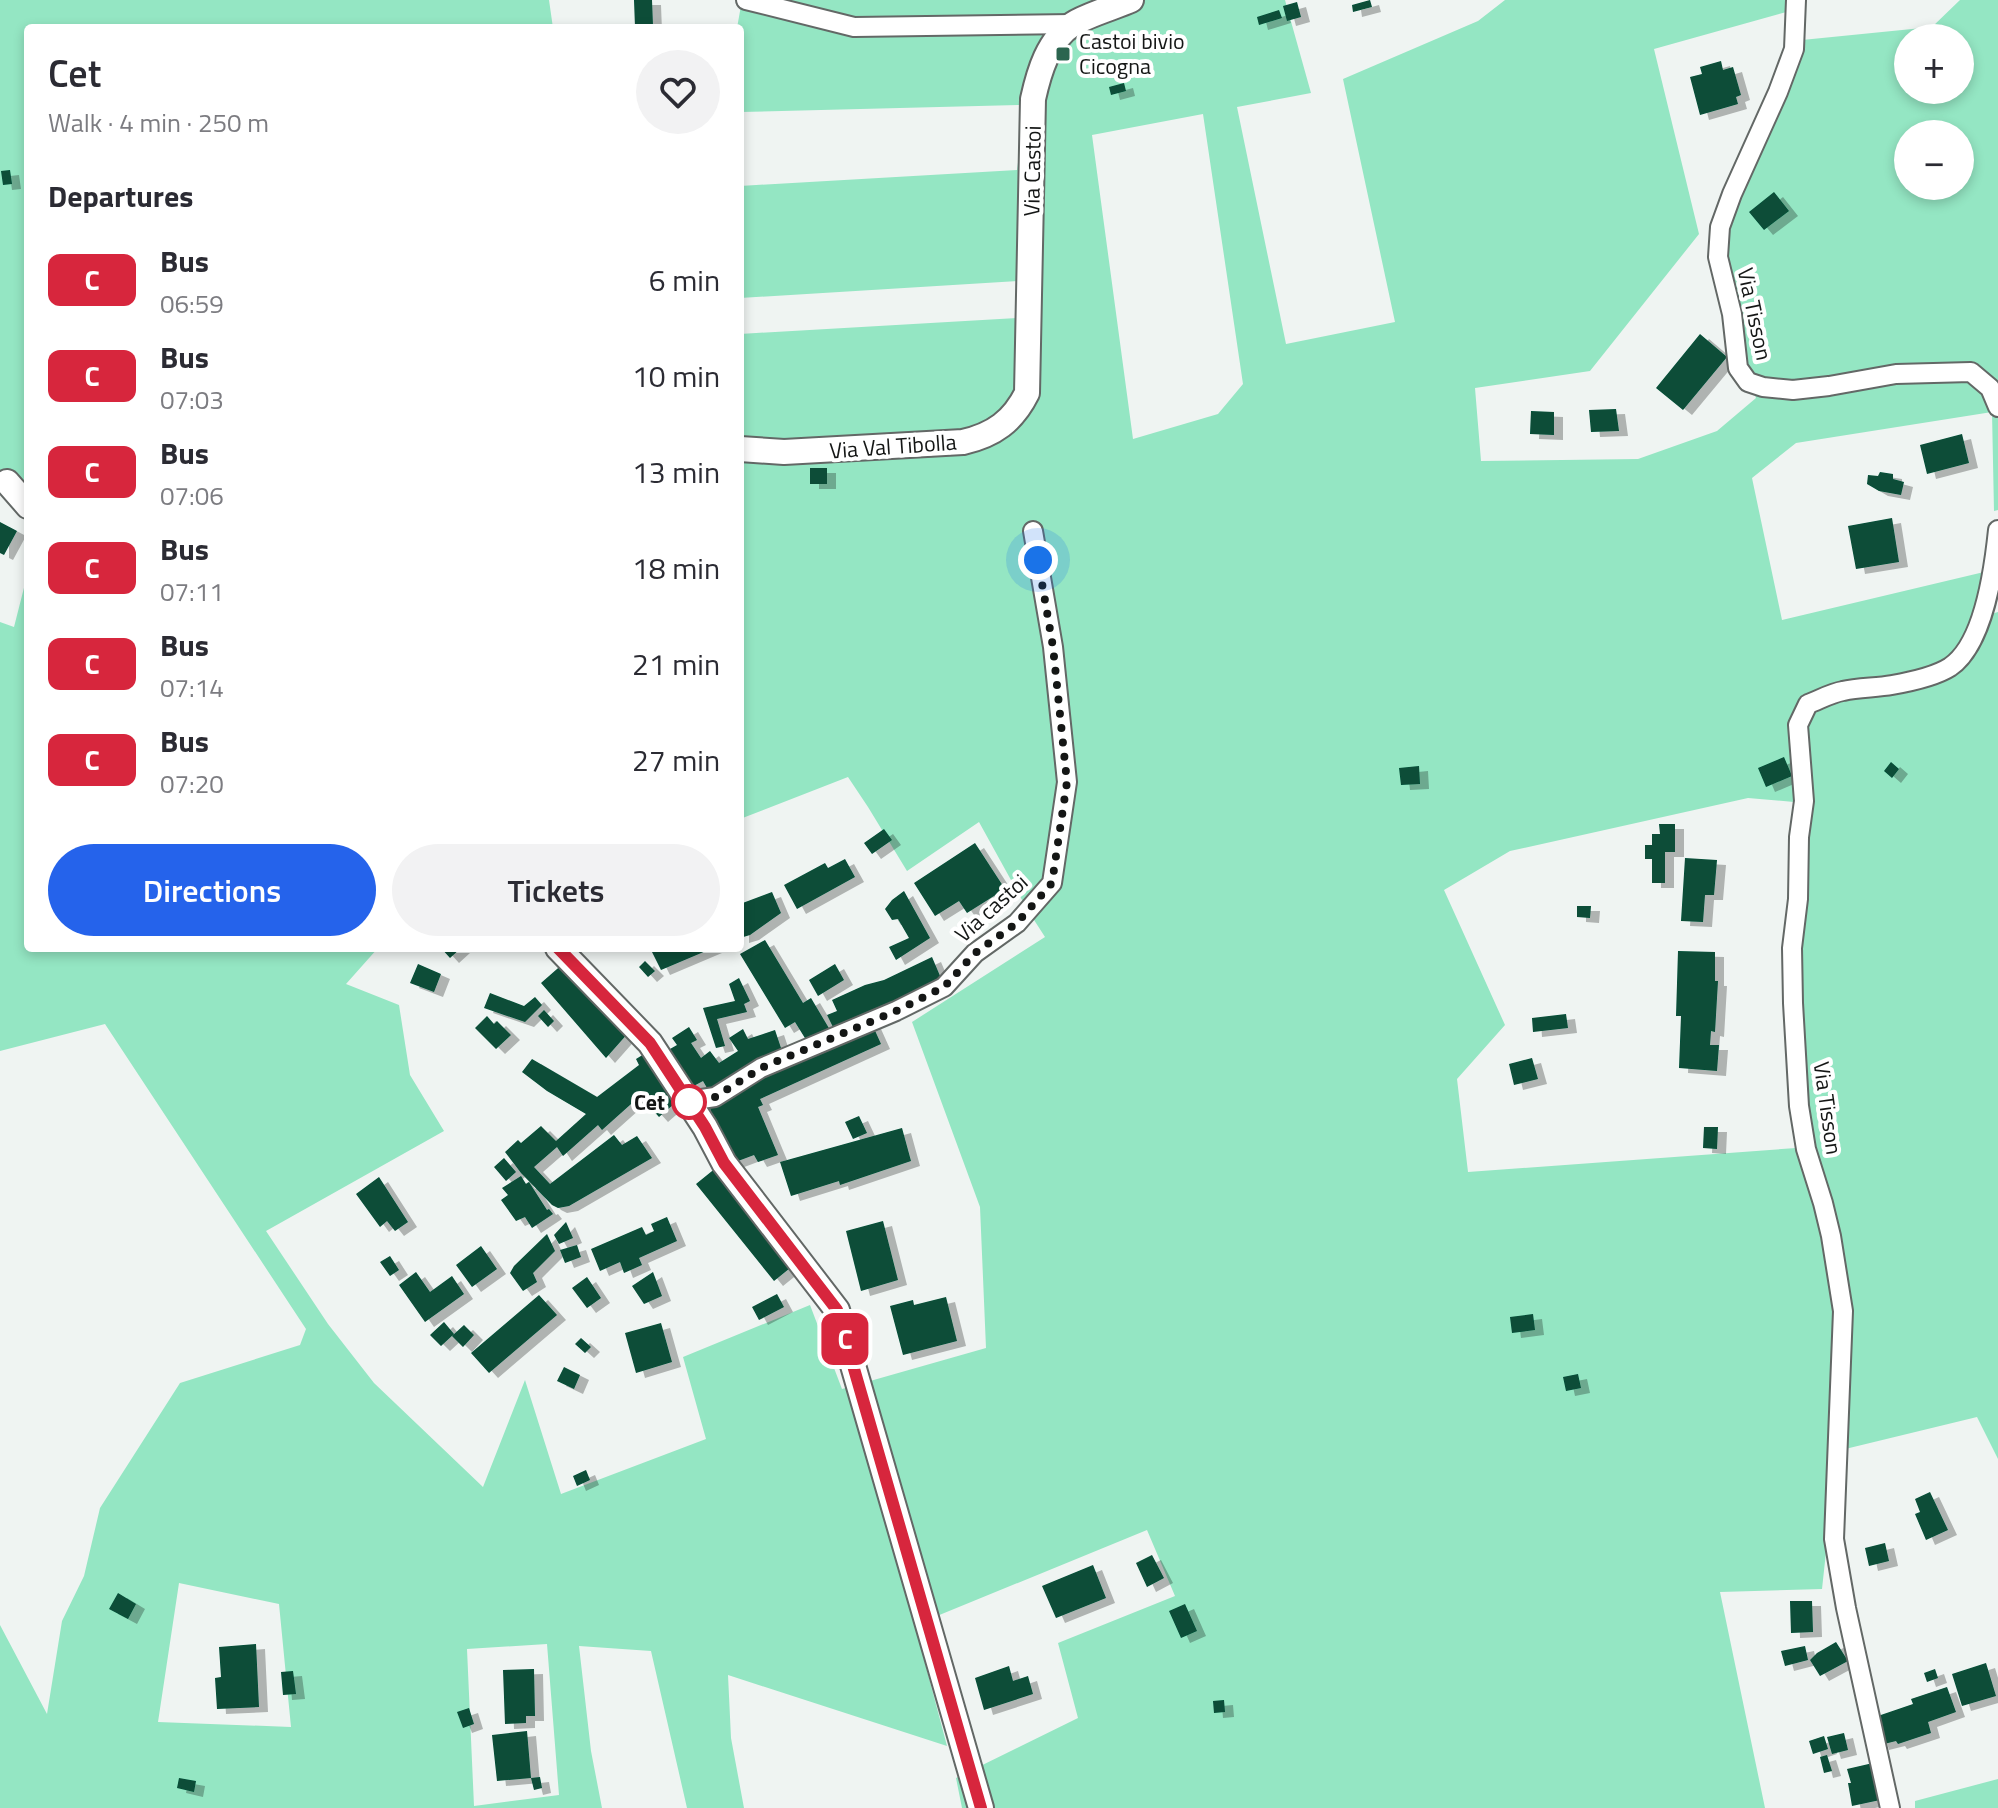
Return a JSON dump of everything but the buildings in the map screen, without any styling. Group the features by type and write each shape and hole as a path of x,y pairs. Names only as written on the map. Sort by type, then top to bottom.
{"street":[{"path":"746,0 854,27 1073,24"},
{"name":"Via Castoi","path":"1027,393 1033,99 1043,62 1062,35 1073,24 1131,0"},
{"name":"Via Tisson","path":"1796,0 1794,49 1720,227 1718,257 1732,314 1738,368 1748,382 1793,390 1896,374 1971,372 1990,388 1998,407"},
{"name":"Via Val Tibolla","path":"744,449 784,452 963,442 994,431 1018,410 1027,393"},
{"path":"12,483 24,500"},
{"name":"Via Tisson","path":"1890,1808 1834,1539 1843,1311 1831,1236 1806,1149 1799,1106 1792,948 1804,801 1798,725 1808,704 1843,691 1920,679 1950,667 1968,649 1981,620 1996,556 1998,530"},
{"name":"Via castoi","path":"688,1101 715,1097 761,1068 896,1011 944,987 975,953 1017,923 1052,883 1067,782 1053,647 1033,531"},
{"path":"562,952 650,1043 705,1127 724,1163 837,1310 981,1808"}],"green space":[{"path":"0,0 549,0 552,24 24,24 24,493 0,490"},
{"path":"742,0 1285,0 1311,93 1237,107 1286,344 1395,322 1343,79 1478,21 1505,0 1788,0 1790,11 1654,49 1699,234 1590,371 1475,388 1481,461 1638,459 1717,431 1756,398 1727,322 1714,222 1802,40 1894,31 1894,104 1974,104 1974,24 1935,24 1960,0 1998,0 1998,510 1994,511 1992,412 1796,443 1752,478 1782,620 1984,572 1991,614 1998,612 1998,1459 1977,1417 1837,1451 1822,1589 1720,1592 1765,1808 962,1808 956,1778 1078,1718 1058,1643 1175,1596 1147,1530 915,1625 947,1746 728,1675 731,1738 744,1808 687,1808 651,1651 579,1646 591,1751 602,1808 0,1808 0,1625 47,1714 62,1621 84,1576 100,1508 180,1383 300,1345 306,1329 105,1024 0,1051 0,622 14,627 24,588 24,952 374,952 346,984 399,1005 410,1075 444,1131 266,1231 328,1324 374,1383 483,1487 525,1380 561,1494 706,1439 683,1357 810,1305 842,1389 986,1348 980,1207 912,1022 1045,937 979,822 907,871 848,777 744,817 744,334 1017,318 1020,281 744,298 744,186 1017,170 1019,105 744,112 744,24 738,24","holes":["1203,114 1243,384 1218,414 1133,439 1092,135","1748,798 1794,802 1796,1148 1468,1172 1457,1079 1505,1025 1444,890 1510,851","179,1583 279,1604 291,1727 158,1722","547,1644 559,1795 474,1806 467,1649"]},
{"path":"1998,1779 1998,1808 1915,1808 1915,1801"}],"bus line":[{"name":"C","path":"562,952 650,1043 705,1127 724,1163 837,1310 981,1808"}],"place":[{"name":"Castoi bivio Cicogna","path":"1063,54"},
{"name":"Cet","path":"689,1102"}],"route":[{"path":"689,1102 715,1097 761,1068 896,1011 944,987 975,953 1017,923 1052,883 1067,782 1053,647 1038,560"}]}
